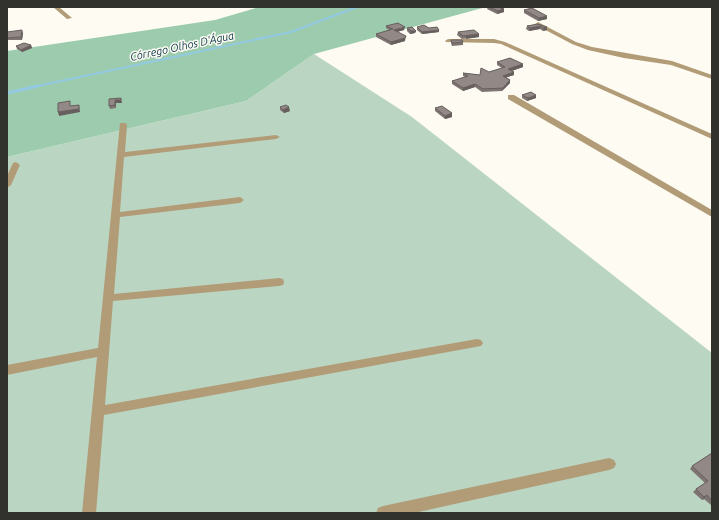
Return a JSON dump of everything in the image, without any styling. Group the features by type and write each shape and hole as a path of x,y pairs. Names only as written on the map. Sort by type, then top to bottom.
{"street":[{"path":"56,7 69,18"},
{"path":"538,24 574,43 590,49 672,63 712,76"},
{"path":"448,41 490,40 503,43 712,137"},
{"path":"511,98 712,214"},
{"path":"89,513 123,125"},
{"path":"120,155 276,136"},
{"path":"7,185 16,165"},
{"path":"115,215 240,200"},
{"path":"108,298 279,282"},
{"path":"98,411 477,343"},
{"path":"7,370 103,351"},
{"path":"383,513 609,464"}],"green space":[{"path":"259,7 486,7 314,54 246,101 7,157 7,51 215,20"},
{"path":"314,54 412,117 712,353 712,513 7,513 7,157 246,101"}],"building":[{"path":"489,7 498,7 504,9 498,11"},
{"path":"532,8 547,16 539,18 524,10"},
{"path":"398,23 405,27 394,30 406,36 405,38 391,42 376,34 393,29 386,26"},
{"path":"538,24 547,27 544,28 540,26 530,28 527,26"},
{"path":"424,25 429,28 437,27 439,30 422,32 417,27"},
{"path":"412,27 416,31 411,31 407,28"},
{"path":"22,30 21,37 7,38 7,32"},
{"path":"474,30 479,34 463,36 458,32"},
{"path":"451,40 462,40 463,42 452,43"},
{"path":"24,43 31,45 21,50 16,46"},
{"path":"510,58 523,64 508,69 514,72 503,76 510,80 503,88 483,89 475,84 463,88 452,81 468,76 463,73 480,75 481,68 489,72 505,67 497,62"},
{"path":"531,92 536,95 528,98 522,95"},
{"path":"121,98 121,100 115,100 115,105 109,106 109,99"},
{"path":"70,101 70,106 79,105 79,109 58,112 58,103"},
{"path":"286,105 289,107 283,110 280,107"},
{"path":"442,106 452,113 445,116 435,108"},
{"path":"712,453 712,501 707,495 704,497 696,489 708,481 692,466"}],"waterway":[{"name":"Córrego Olhos D'Água","path":"33,87 291,32 357,7"},
{"name":"Córrego Olhos D'Água","path":"7,93 38,86"}]}
